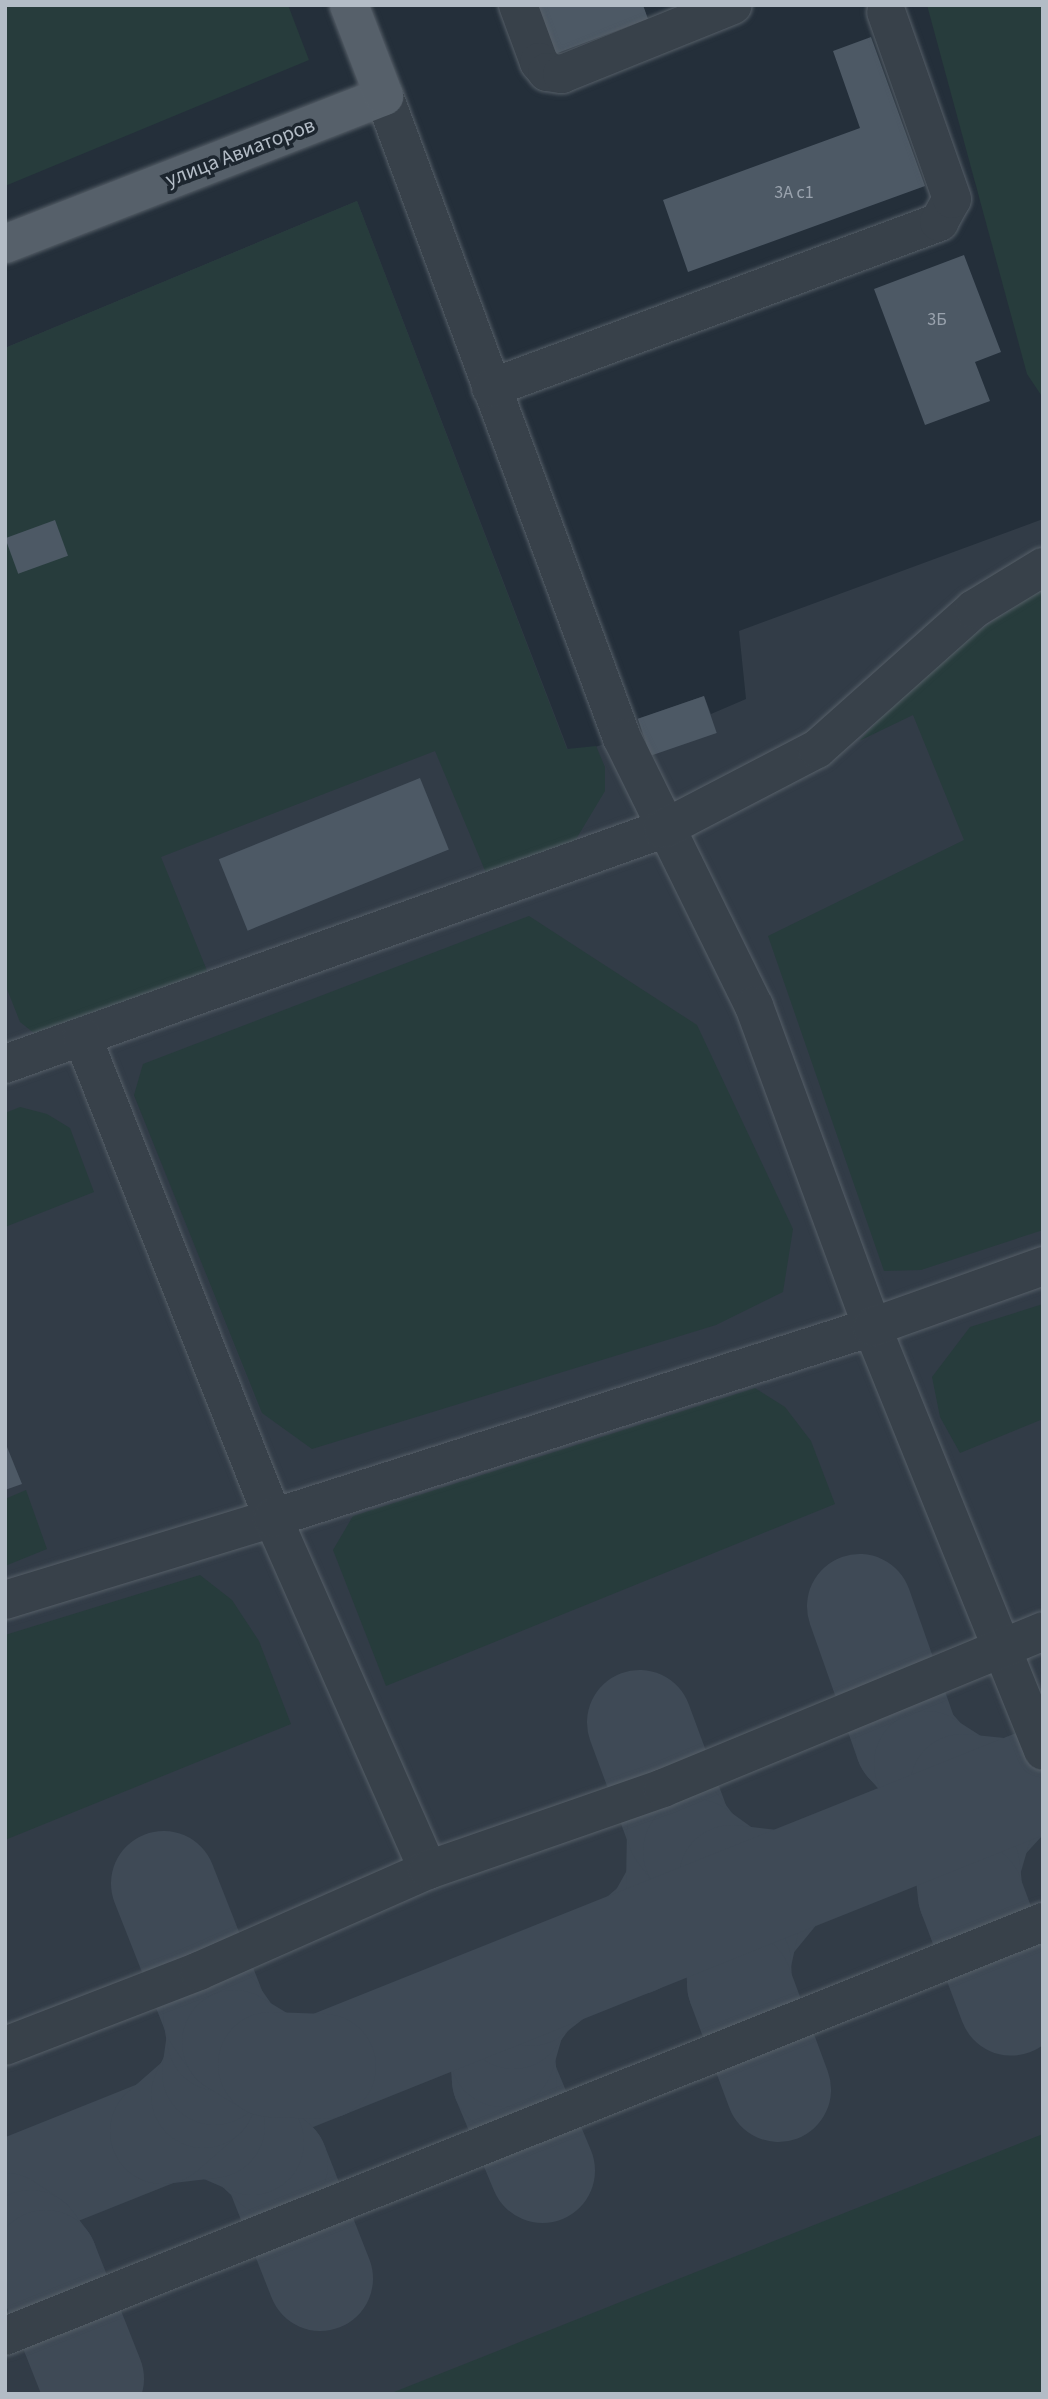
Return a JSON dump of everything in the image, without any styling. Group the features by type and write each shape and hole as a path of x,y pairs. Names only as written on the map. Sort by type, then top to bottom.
{"main road":[{"path":"349,5 384,96"},
{"name":"улица Авиаторов","path":"5,244 384,96"}],"street":[{"path":"518,5 539,62 547,72 562,74 733,5"},
{"path":"491,388 939,222 952,199 886,12"},
{"path":"384,96 622,738 663,829 754,1006 872,1327 1043,1751"},
{"path":"5,1064 663,829 817,749 974,609 1043,567"},
{"path":"82,1036 273,1518 428,1870"},
{"path":"5,1601 872,1327 1043,1266"},
{"path":"5,2046 199,1971 428,1870 663,1787 1043,1631"},
{"path":"5,2336 1043,1922"}],"shaded area":[{"path":"357,201 570,755 642,732 638,719 704,696 711,714 746,699 739,631 1043,519 1043,2394 5,2394 5,348"}],"green space":[{"path":"5,5 288,5 309,60 5,186"},
{"path":"927,5 1043,5 1043,398 1027,374"},
{"path":"357,201 567,749 596,746 605,767 605,791 575,841 486,873 435,751 161,857 208,973 39,1037 20,1022 5,984 5,348"},
{"path":"1043,588 1043,1230 921,1270 884,1271 768,936 964,840 913,715 859,741 929,663"},
{"path":"529,916 697,1025 793,1229 783,1292 716,1325 312,1449 262,1413 134,1095 143,1064"},
{"path":"20,1107 47,1114 70,1128 94,1192 5,1227 5,1113"},
{"path":"1043,1304 1043,1419 960,1453 940,1417 932,1377 970,1327"},
{"path":"755,1388 785,1407 811,1441 835,1504 386,1686 333,1550 353,1516"},
{"path":"26,1490 47,1549 5,1566 5,1499"},
{"path":"200,1575 232,1600 259,1641 291,1724 5,1840 5,1635"},
{"path":"1043,2134 1043,2394 389,2394"}],"building":[{"path":"537,5 643,5 648,19 555,54"},
{"path":"871,37 925,186 688,272 663,200 860,128 833,51"},
{"path":"964,255 1001,352 975,362 990,401 925,425 874,289"},
{"path":"55,520 68,556 18,574 5,538"},
{"path":"704,696 717,733 651,756 638,719"},
{"path":"420,778 449,849 248,931 219,859"},
{"path":"5,1442 22,1484 5,1490"}],"taxiway":[{"path":"859,1606 907,1742 926,1763 962,1786 1011,1791 979,1826 967,1867 970,1894 1011,2003"},
{"path":"639,1722 679,1830"},
{"path":"5,2193 1043,1778"},
{"path":"634,1942 658,1921 678,1885 679,1830 695,1851 731,1877 782,1883 745,1928 738,1962 739,1984 778,2089"},
{"path":"163,1883 215,2015"},
{"path":"542,2170 504,2079 502,2054 513,2016 530,1993 554,1974"},
{"path":"320,2278 275,2164 251,2142 212,2125 162,2131 203,2095 214,2072 219,2038 215,2015 234,2042 270,2064 323,2066"},
{"path":"5,2225 30,2242 45,2262 91,2378"}]}
